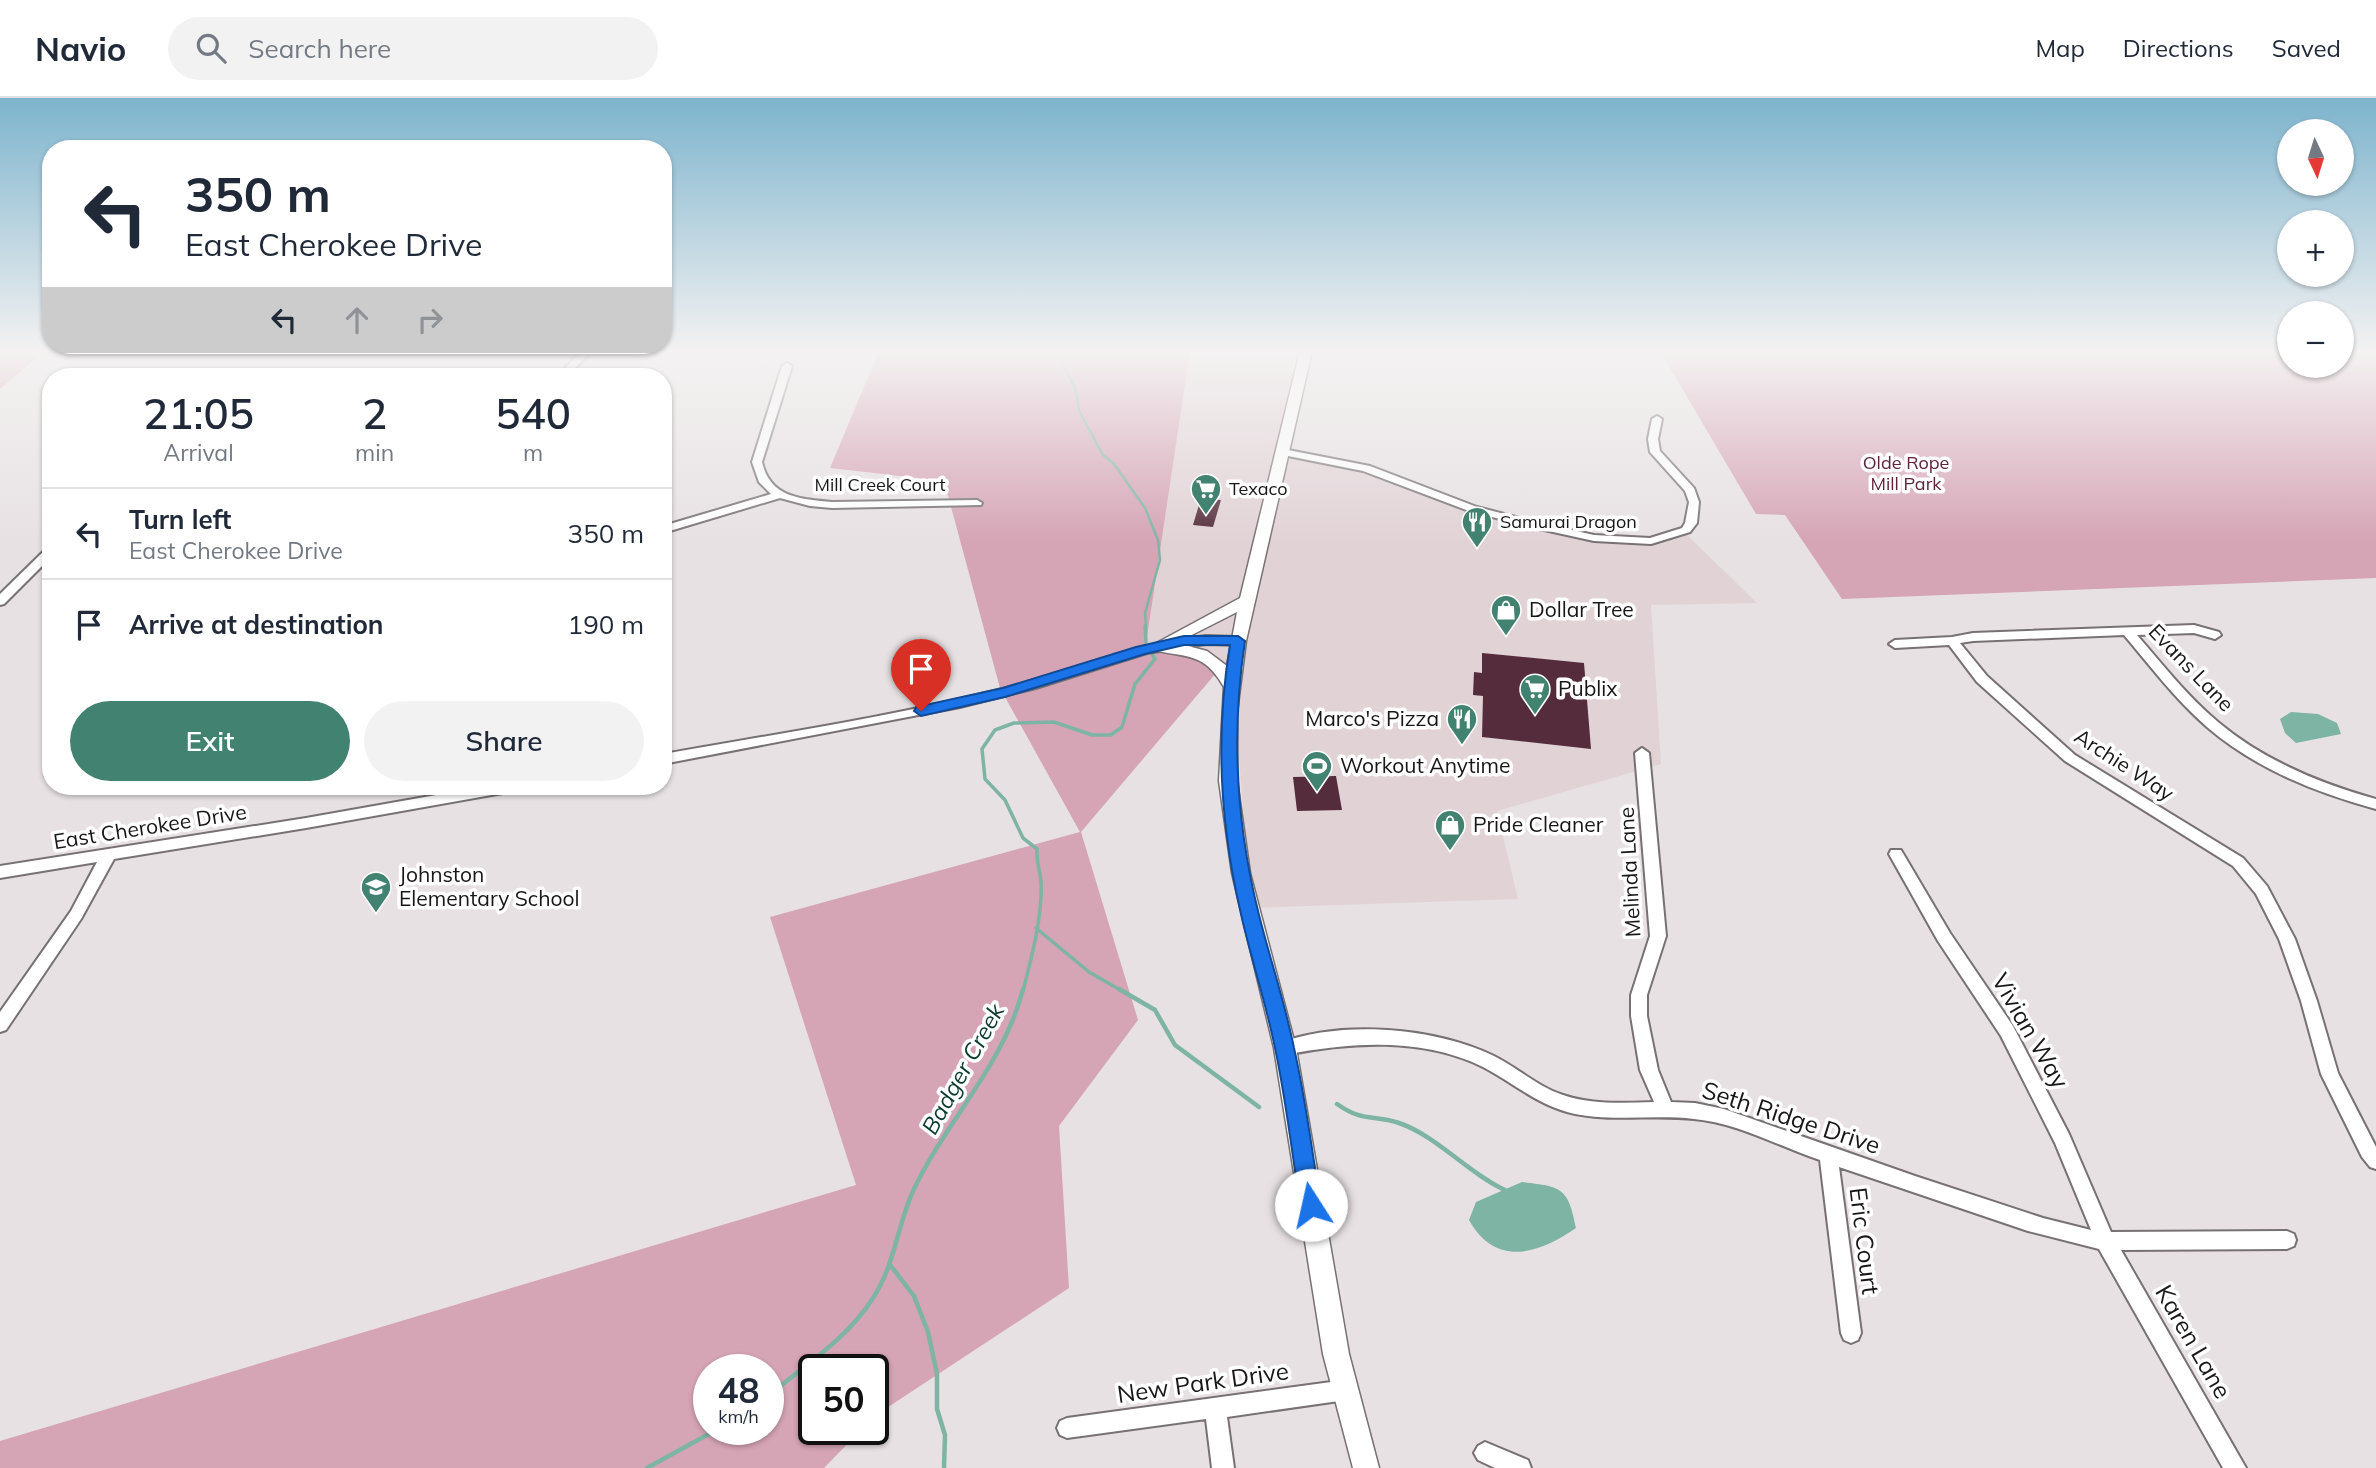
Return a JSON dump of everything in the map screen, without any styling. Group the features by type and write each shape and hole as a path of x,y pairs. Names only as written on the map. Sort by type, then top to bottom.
{"main road":[{"path":"1291,415 1238,641 1231,685 1228,771 1236,848 1249,912 1285,1048 1336,1354 1366,1468"},
{"path":"1159,646 1247,601"},
{"path":"1159,646 1203,653 1223,669 1231,685"}],"street":[{"path":"772,415 757,462 760,477 769,489 780,495"},
{"path":"1283,452 1367,468 1473,509 1535,525 1594,538 1651,541 1686,530 1691,523 1694,502 1690,490 1655,452 1657,419"},
{"path":"672,527 780,495"},
{"name":"Mill Creek Court","path":"780,495 810,503 832,505 977,503"},
{"path":"0,601 42,559"},
{"path":"1895,644 1952,641 1973,637 2194,629 2216,635"},
{"name":"Evans Lane","path":"2128,632 2180,693 2223,732 2298,776 2376,804"},
{"path":"672,757 941,707 1005,692 1159,646 1198,639 1238,641"},
{"name":"Archie Way","path":"1952,641 1982,679 2070,758 2238,862 2262,890 2287,939 2309,1001 2330,1074 2368,1151 2376,1161"},
{"name":"Melinda Lane","path":"1642,752 1658,936 1639,995 1639,1016 1649,1070 1665,1108"},
{"name":"East Cherokee Drive","path":"0,872 462,795"},
{"name":"Vivian Way","path":"1896,854 1944,937 2007,1031 2063,1140 2105,1241"},
{"path":"0,1025 76,915 108,856"},
{"name":"Seth Ridge Drive","path":"1285,1048 1317,1041 1356,1038 1415,1042 1456,1050 1485,1060 1545,1096 1562,1103 1604,1111 1665,1108 1713,1114 1828,1155 2078,1237 2105,1241 2287,1240"},
{"name":"Eric Court","path":"1828,1155 1851,1334"},
{"name":"Karen Lane","path":"2105,1241 2235,1468"},
{"name":"New Park Drive","path":"1067,1428 1346,1390"},
{"path":"1215,1407 1223,1468"},
{"path":"1485,1453 1520,1468"}],"shaded area":[{"path":"1180,415 1286,415 1279,449 1317,455 1530,526 1624,543 1658,543 1685,533 1757,603 1651,605 1661,764 1497,811 1518,899 1251,908 1232,670 1146,644"},
{"path":"2291,712 2318,714 2337,723 2341,734 2296,743 2285,733 2280,719"},
{"path":"1522,1182 1546,1185 1561,1191 1570,1204 1576,1228 1533,1250 1518,1252 1492,1245 1480,1235 1469,1220 1476,1202"}],"green space":[{"path":"852,415 1180,415 1146,644 1222,666 1081,832 1138,1020 1059,1126 1069,1288 889,1406 889,1354 798,1354 798,1445 846,1445 824,1468 0,1468 0,1441 856,1185 770,917 1080,832 1000,688 944,481 830,468"},
{"name":"Olde Rope Mill Park","path":"1698,415 2376,415 2376,578 1842,599 1785,515 1756,514"}],"building":[{"name":"Texaco","path":"1201,498 1221,500 1213,527 1193,525"},
{"name":"Publix","path":"1482,653 1584,663 1591,749 1482,737 1483,696 1473,695 1474,672 1482,673"},
{"name":"Workout Anytime","path":"1336,776 1342,810 1297,811 1293,777"}],"waterway":[{"name":"Badger Creek","path":"1081,415 1103,455 1114,464 1145,508 1158,540 1160,560 1145,613 1146,628"},
{"name":"Badger Creek","path":"1145,626 1146,642"},
{"name":"Badger Creek","path":"1037,929 1041,882 1037,849 1023,838 1005,800 985,779 982,749 995,730 1014,723 1054,722 1092,735 1111,735 1122,727 1135,684 1155,659 1152,654"},
{"name":"Badger Creek","path":"1023,991 1037,929"},
{"path":"1037,929 1089,972 1122,991"},
{"name":"Badger Creek","path":"784,1383 838,1339 873,1298 891,1259 914,1189 1003,1042 1023,989"},
{"path":"1119,989 1155,1010 1175,1045 1259,1107"},
{"path":"1337,1104 1354,1114 1390,1120 1413,1129 1505,1190"},
{"path":"891,1266 914,1296 928,1332 937,1374 937,1409 945,1435 944,1468"},
{"name":"Badger Creek","path":"647,1468 693,1443"}],"place":[{"name":"Texaco","path":"1206,516"},
{"name":"Samurai Dragon","path":"1477,549"},
{"name":"Dollar Tree","path":"1506,637"},
{"name":"Publix","path":"1535,716"},
{"name":"Marco's Pizza","path":"1462,746"},
{"name":"Workout Anytime","path":"1317,793"},
{"name":"Pride Cleaner","path":"1450,852"},
{"name":"Johnston Elementary School","path":"376,914"}],"route":[{"path":"921,711 1005,692 1141,650 1184,640 1238,641 1231,685 1228,741 1228,781 1233,821 1249,912 1285,1048 1311,1205"}]}
